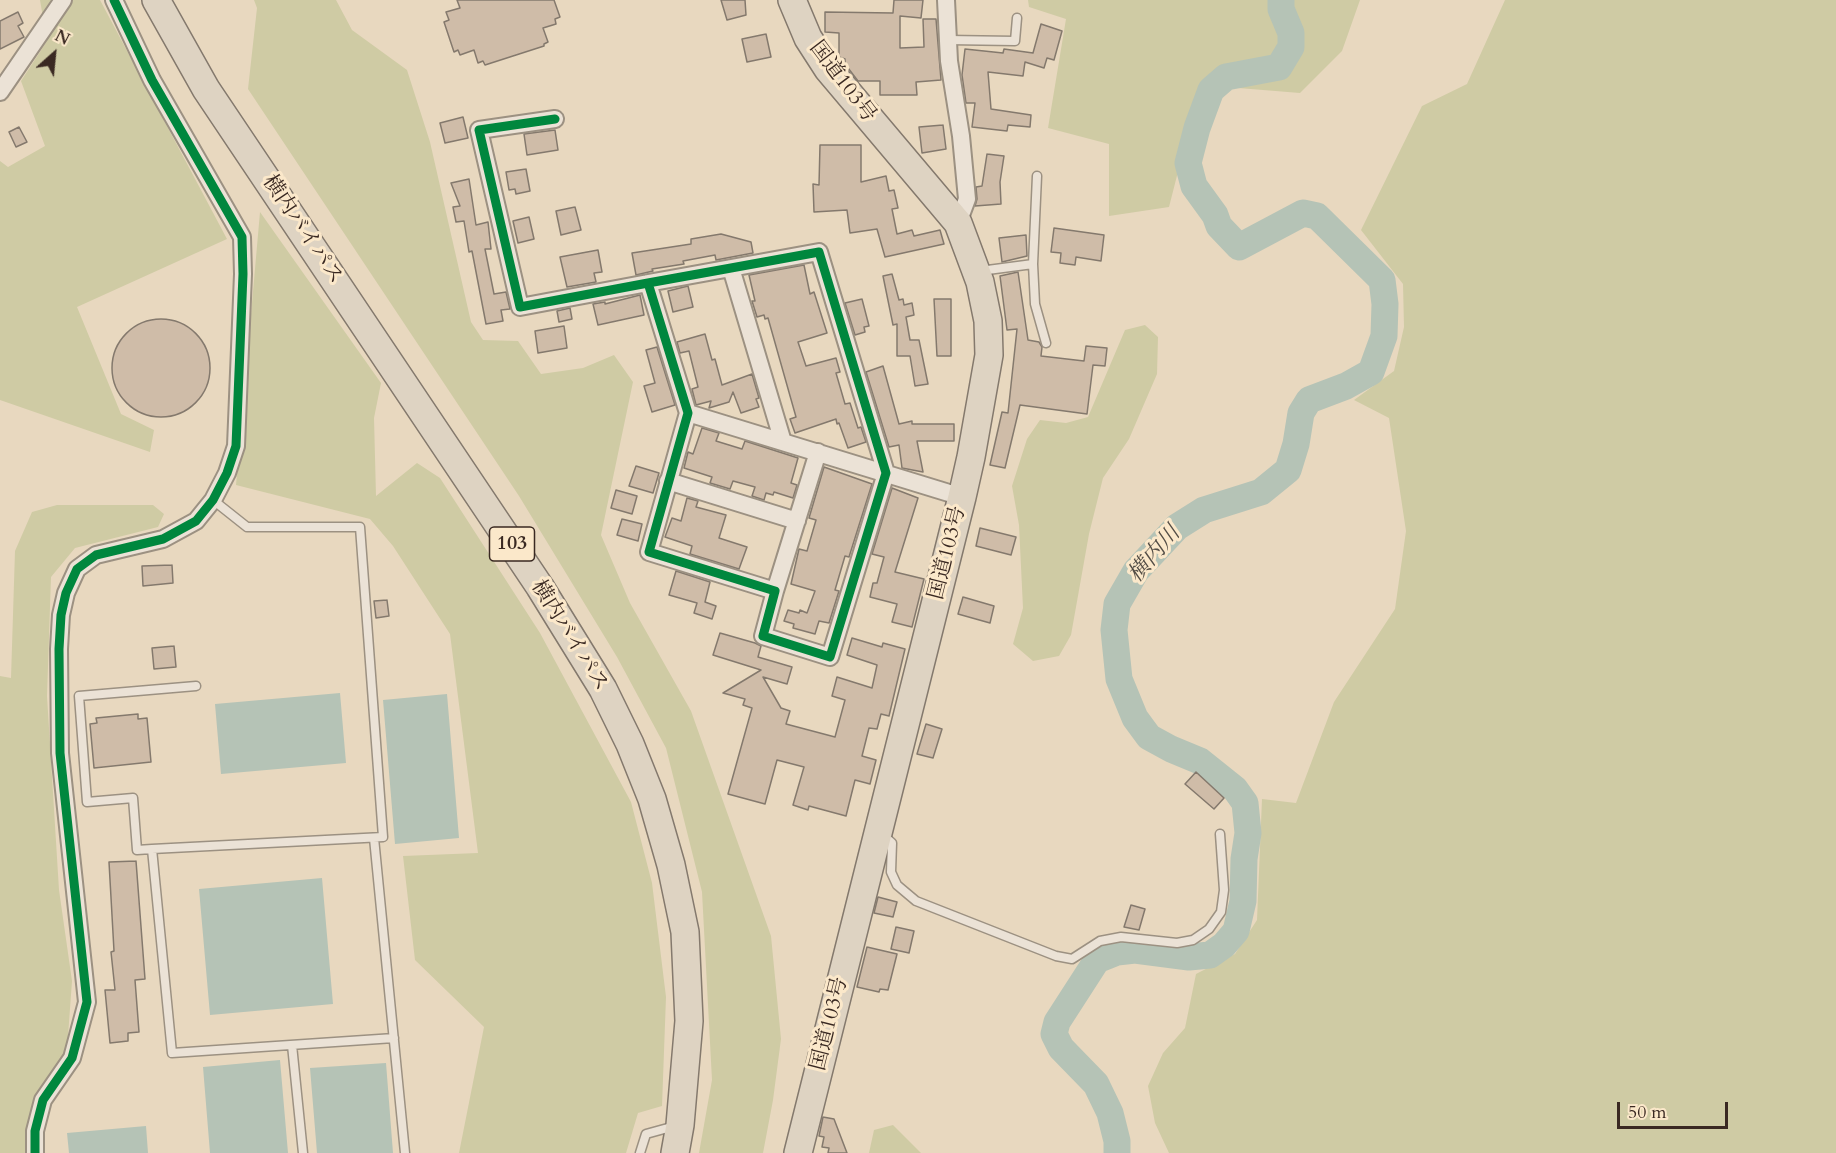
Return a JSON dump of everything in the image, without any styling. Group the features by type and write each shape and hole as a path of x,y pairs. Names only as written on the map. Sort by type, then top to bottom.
{"highway":[{"name":"横内バイパス","path":"156,0 206,90 344,292 540,587 603,689 630,744 652,799 665,843 685,932 689,1021 680,1125 675,1153"},
{"name":"国道103号","path":"792,0 808,38 828,69 958,223 976,272 988,321 989,355 962,496 798,1153"}],"street":[{"path":"1,85 63,0"},
{"path":"35,1153 35,1131 43,1100 72,1058 87,1002 60,753 59,649 61,615 66,592 77,569 96,555 163,539 196,521 213,500 227,473 236,446 243,274 242,237 152,80 114,0"},
{"path":"946,0 948,40 967,199 958,223"},
{"path":"555,119 479,130 520,307 819,252 886,473 830,657 763,636 818,452"},
{"path":"731,268 783,441"},
{"path":"648,283 688,413 649,552 775,591"},
{"path":"688,413 962,496"},
{"path":"669,481 797,521"}],"lane":[{"path":"948,40 1015,41 1017,18"},
{"path":"1037,176 1033,264 1035,304 1046,343"},
{"path":"976,272 1033,264"},
{"path":"196,686 79,696 87,802 132,798 137,850 383,837 360,527 247,527 213,500"},
{"path":"879,831 892,843 891,872 897,885 916,901 1056,956 1072,959 1100,940 1121,937 1177,943 1193,940 1209,929 1221,912 1224,890 1220,834"},
{"path":"374,838 405,1153"},
{"path":"152,849 172,1053 394,1038"},
{"path":"292,1045 303,1153"},
{"path":"640,1153 646,1134 680,1125"}],"shaded area":[{"path":"40,0 100,0 227,239 77,307 121,414 154,430 150,452 0,400 0,161 8,167 45,146 21,81 47,41"},
{"path":"254,0 336,0 352,30 407,70 430,142 471,322 483,340 518,341 541,374 583,368 614,355 633,382 601,535 630,603 691,711 771,936 781,1039 763,1153 699,1153 712,1080 702,892 666,748 617,657 519,496 248,89 257,8"},
{"path":"1028,0 1360,0 1342,51 1300,93 1226,87 1194,109 1169,207 1109,216 1109,144 1048,128 1066,19 1029,7"},
{"path":"1505,0 1836,0 1836,1153 1169,1153 1155,1123 1148,1086 1163,1053 1185,1028 1196,974 1235,954 1257,920 1262,799 1296,803 1334,702 1395,609 1406,531 1389,418 1354,400 1394,371 1404,327 1403,284 1361,230 1422,106 1467,84"},
{"path":"260,212 381,383 374,418 376,496 417,463 440,478 540,633 631,802 652,883 666,997 662,1106 638,1113 626,1153 459,1153 484,1027 415,960 403,856 478,853 450,634 393,546 370,519 236,485"},
{"path":"1145,325 1158,337 1157,374 1129,439 1103,478 1089,534 1071,635 1059,656 1033,661 1013,644 1023,608 1019,525 1012,486 1027,439 1040,420 1066,423 1088,417 1125,330"},
{"path":"57,505 153,505 164,514 158,527 75,548 51,577 47,696 59,890 72,981 67,1050 28,1120 27,1153 0,1153 0,676 11,678 15,551 32,512"},
{"path":"340,693 346,763 221,774 215,704"},
{"path":"447,694 459,838 395,844 383,700"},
{"path":"322,878 333,1004 210,1015 199,889"},
{"path":"280,1060 288,1153 210,1153 203,1067"},
{"path":"386,1063 393,1153 317,1153 310,1068"},
{"path":"893,1125 921,1153 869,1153 874,1130"},
{"path":"146,1126 148,1153 69,1153 67,1133"}],"building":[{"path":"457,0 554,0 560,17 555,19 556,24 543,28 548,42 544,46 485,65 483,61 478,63 474,50 460,55 458,50 454,52 444,22 449,20 446,12 460,8"},
{"path":"721,0 745,0 746,15 727,20"},
{"path":"894,0 923,0 921,18 900,16 900,48 924,47 923,19 936,19 941,80 916,82 917,95 880,95 880,81 858,81 845,64 845,59 839,57 839,33 825,32 825,12 893,13"},
{"path":"18,12 23,23 18,26 24,37 0,49 0,21"},
{"path":"1041,24 1062,31 1054,60 1047,58 1044,68 1025,62 1023,76 988,72 991,109 1031,115 1030,127 1008,125 1007,131 972,127 975,103 966,103 962,75 965,49 1003,53 1004,49 1033,53"},
{"path":"766,34 771,57 747,62 742,39"},
{"path":"463,117 468,138 445,143 440,123"},
{"path":"943,125 946,149 922,153 919,127"},
{"path":"19,127 27,142 16,147 9,132"},
{"path":"555,130 558,150 527,155 524,134"},
{"path":"820,145 861,145 861,182 886,176 889,191 894,190 898,208 892,209 897,234 912,230 914,236 940,230 944,244 885,257 877,229 850,233 847,210 814,212 813,184 819,185"},
{"path":"987,154 1004,156 1000,182 1001,204 975,206 976,187 982,186"},
{"path":"526,169 530,191 516,194 515,189 509,190 506,172"},
{"path":"469,179 476,225 488,222 491,249 485,249 494,294 506,292 510,309 501,310 503,321 486,324 464,221 456,222 453,207 460,206 451,183"},
{"path":"575,207 581,230 561,235 556,211"},
{"path":"529,217 534,239 518,243 513,221"},
{"path":"1054,228 1104,235 1101,261 1076,257 1075,265 1060,263 1061,253 1051,252"},
{"path":"721,234 751,242 753,253 716,260 715,255 683,261 684,264 652,269 653,271 636,275 632,253 691,244 691,239"},
{"path":"1026,235 1027,256 1002,262 999,238"},
{"path":"598,250 602,272 594,273 596,282 567,287 560,257"},
{"path":"804,265 810,294 814,292 827,333 798,342 806,366 836,358 840,372 836,373 845,404 850,403 858,428 861,427 866,442 848,448 836,419 795,433 790,419 796,417 768,318 765,319 764,315 757,317 752,301 755,301 749,275"},
{"path":"1018,272 1028,340 1039,342 1042,347 1041,356 1084,361 1086,346 1107,348 1105,366 1093,365 1087,414 1020,405 1005,468 990,465 1002,412 1008,413 1017,329 1007,330 1000,276"},
{"path":"892,274 899,300 903,299 904,305 912,303 914,315 906,317 910,340 919,340 928,384 915,386 910,356 897,356 897,324 893,325 883,276"},
{"path":"688,286 693,307 673,312 668,291"},
{"path":"640,295 644,315 598,325 593,304 605,302 605,304"},
{"path":"862,299 869,326 864,327 865,332 855,335 845,303"},
{"path":"934,299 951,299 951,356 937,356"},
{"path":"570,308 572,319 559,322 557,311"},
{"path":"161,319 180,323 196,333 206,349 210,368 206,387 196,403 180,413 161,417 142,413 126,403 116,387 112,368 116,349 126,333 142,323"},
{"path":"564,326 567,348 538,353 535,331"},
{"path":"705,334 722,385 752,374 759,398 756,399 759,407 741,413 733,392 729,402 709,408 711,401 696,405 692,389 698,387 689,351 680,353 677,342"},
{"path":"657,347 675,405 652,412 644,386 655,383 646,350"},
{"path":"883,366 899,424 912,421 912,424 954,424 954,441 917,441 923,472 902,468 899,445 889,447 866,372"},
{"path":"702,428 719,433 716,441 742,449 745,441 798,458 791,483 797,485 793,498 774,492 773,495 766,493 764,500 752,496 755,487 733,481 730,489 710,483 712,477 684,468 688,452 693,454"},
{"path":"636,466 659,473 653,493 629,486"},
{"path":"824,467 872,484 849,557 845,556 835,590 839,591 829,623 819,621 815,634 793,628 794,624 784,621 788,610 799,613 800,610 807,613 815,591 791,584 799,549 807,551 816,520 809,518"},
{"path":"892,488 918,498 895,572 924,579 912,627 892,622 897,604 870,597 873,583 877,583 884,557 872,554"},
{"path":"616,490 637,496 632,514 611,508"},
{"path":"687,498 698,501 696,507 726,515 719,538 747,547 739,569 690,554 692,546 665,537 672,518 681,521"},
{"path":"622,519 642,524 638,541 617,535"},
{"path":"980,528 1016,537 1011,555 976,546"},
{"path":"172,565 173,583 143,586 142,566"},
{"path":"676,571 710,582 705,602 716,606 712,619 694,613 697,603 669,595"},
{"path":"963,597 994,606 990,623 958,614"},
{"path":"387,600 389,616 376,618 374,601"},
{"path":"720,633 755,643 761,646 758,657 792,667 787,684 763,677 781,708 790,711 786,724 835,737 845,700 832,696 837,677 872,688 877,665 847,655 852,638 882,647 883,643 905,649 889,716 881,714 877,729 869,728 862,756 876,760 870,784 855,780 846,816 809,806 808,810 793,805 804,767 777,760 765,804 728,794 752,708 743,705 745,699 723,693 761,670 713,655"},
{"path":"174,646 176,667 154,669 152,648"},
{"path":"138,714 138,719 147,718 151,762 94,768 90,724 97,723 96,718"},
{"path":"926,724 942,729 933,758 917,754"},
{"path":"1196,772 1224,798 1214,809 1185,784"},
{"path":"136,861 145,979 135,980 139,1032 128,1033 128,1041 110,1043 105,990 115,990 111,952 114,951 109,862"},
{"path":"878,897 897,902 893,917 874,913"},
{"path":"1131,905 1145,909 1139,930 1124,927"},
{"path":"896,927 914,931 909,953 891,949"},
{"path":"867,947 897,954 888,990 880,989 879,992 857,987"},
{"path":"823,1117 834,1119 847,1153 828,1153 829,1148 822,1147 824,1137 819,1136"}],"waterway":[{"name":"横内川","path":"1117,1153 1117,1141 1110,1113 1096,1084 1061,1048 1054,1034 1057,1022 1097,960 1117,952 1135,950 1189,957 1210,955 1224,945 1236,931 1243,901 1244,859 1248,833 1245,803 1235,789 1200,761 1149,737 1135,718 1119,679 1114,630 1117,604 1136,571 1177,527 1204,510 1261,492 1288,470 1296,444 1301,413 1309,400 1346,386 1371,372 1384,336 1385,304 1382,280 1317,216 1303,213 1239,247 1219,226 1215,215 1194,186 1188,163 1197,128 1211,90 1226,77 1279,67 1291,47 1291,33 1281,9 1281,0"}],"cycle path":[{"path":"35,1153 35,1131 43,1100 72,1058 87,1002 60,753 59,649 61,615 66,593 77,569 96,555 163,539 196,521 213,500 227,473 236,446 243,274 242,237 152,80 114,0"},
{"path":"555,119 479,130 520,307 648,283 819,252 886,473 830,657 763,636 775,591 649,552 688,413 648,283"}]}
